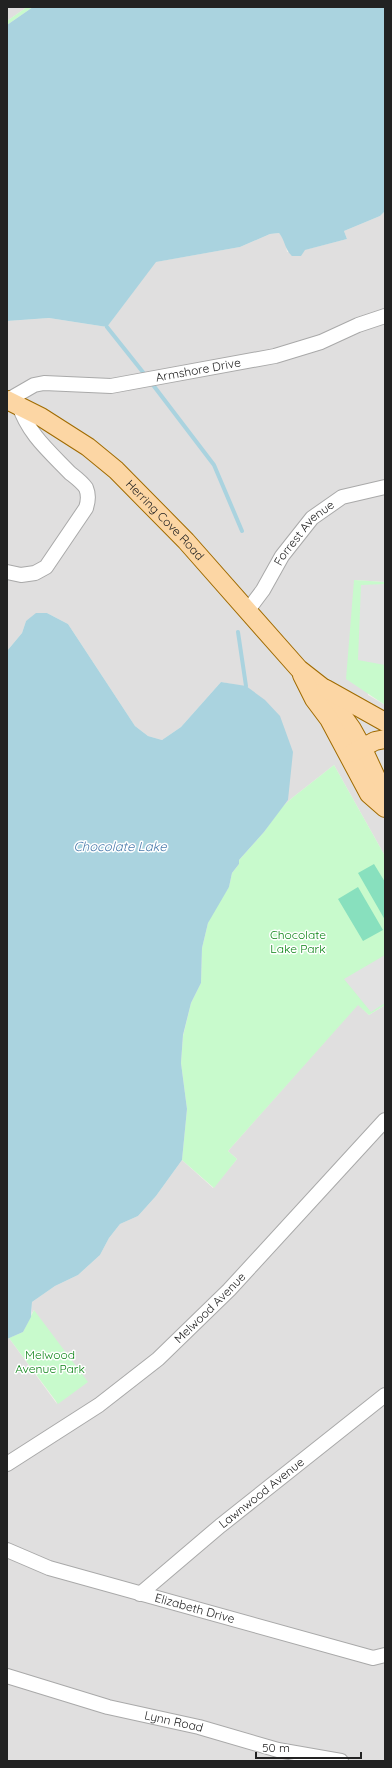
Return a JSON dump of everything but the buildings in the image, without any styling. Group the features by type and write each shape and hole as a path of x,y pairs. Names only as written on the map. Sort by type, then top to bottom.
{"main road":[{"name":"Herring Cove Road","path":"12,402 69,434 116,470 186,541 299,669 322,687 343,716 369,794 385,808"},
{"name":"Herring Cove Road","path":"299,669 314,699 355,751 381,788 385,802"},
{"path":"322,687 385,722"},
{"path":"355,751 385,739"}],"street":[{"name":"Armshore Drive","path":"12,402 34,385 44,383 111,386 275,356 321,342 358,325 385,316"},
{"path":"7,572 21,575 35,574 46,567 86,508 89,500 86,488 38,440 12,402"},
{"name":"Forrest Avenue","path":"248,610 263,590 282,556 312,518 342,497 385,487"},
{"name":"Melwood Avenue","path":"7,1464 98,1405 158,1359 229,1290 385,1120"},
{"name":"Lawnwood Avenue","path":"140,1594 220,1526 385,1395"},
{"name":"Elizabeth Drive","path":"7,1550 49,1568 140,1594 373,1658 385,1655"},
{"name":"Lynn Road","path":"7,1676 108,1707 199,1727 278,1750 341,1761"}],"shaded area":[{"path":"7,7 27,7 7,21"},
{"path":"385,211 385,582 354,580 368,695 385,705 385,856 334,765 281,808 288,800 232,684 221,682 181,727 162,740 148,736 135,726 68,624 47,613 26,621 22,633 7,651 7,321 49,318 107,327 155,262 240,247 270,234 279,233 285,240 287,252 304,250 347,239 344,231 380,216"},
{"path":"385,584 385,665 358,660 361,585"},
{"path":"385,955 385,1003 371,1012 344,979"},
{"path":"358,1004 369,1015 385,1005 385,1761 7,1761 7,1339 9,1338 57,1404 34,1310 32,1313 32,1302 55,1286 78,1275 100,1255 109,1238 120,1224 138,1216 156,1196 182,1160 213,1188 237,1159 228,1151"}],"green space":[{"path":"27,7 33,7 7,25 7,21"},
{"path":"354,580 385,582 385,705 346,679"},
{"name":"Chocolate Lake Park","path":"334,765 385,856 385,1005 369,1015 358,1005 228,1151 237,1159 214,1188 182,1160 187,1109 181,1063 183,1036 191,1003 201,983 202,948 208,923 213,911 229,887 232,873 239,864 239,860 264,832 281,808"},
{"path":"374,864 385,882 385,920 358,873"},
{"path":"358,887 383,930 363,941 338,899"},
{"name":"Melwood Avenue Park","path":"34,1310 88,1382 58,1404 9,1338 23,1332"}],"water":[{"path":"33,7 385,7 385,211 380,216 344,231 347,239 305,250 301,256 292,256 290,254 279,233 270,234 240,247 156,262 107,327 49,318 7,321 7,25"},
{"name":"Chocolate Lake","path":"36,613 47,613 68,624 135,726 148,736 162,740 181,727 221,682 246,686 265,700 280,716 293,752 288,800 264,832 239,860 239,864 232,873 229,887 208,923 202,948 201,983 191,1003 183,1035 181,1063 187,1109 182,1160 156,1196 138,1216 120,1224 109,1238 100,1255 78,1275 55,1286 32,1302 31,1317 23,1332 7,1339 7,651 22,633 26,621"}],"waterway":[{"path":"107,327 146,376"},
{"path":"150,381 214,465 242,531"},
{"path":"238,632 246,686"}]}
